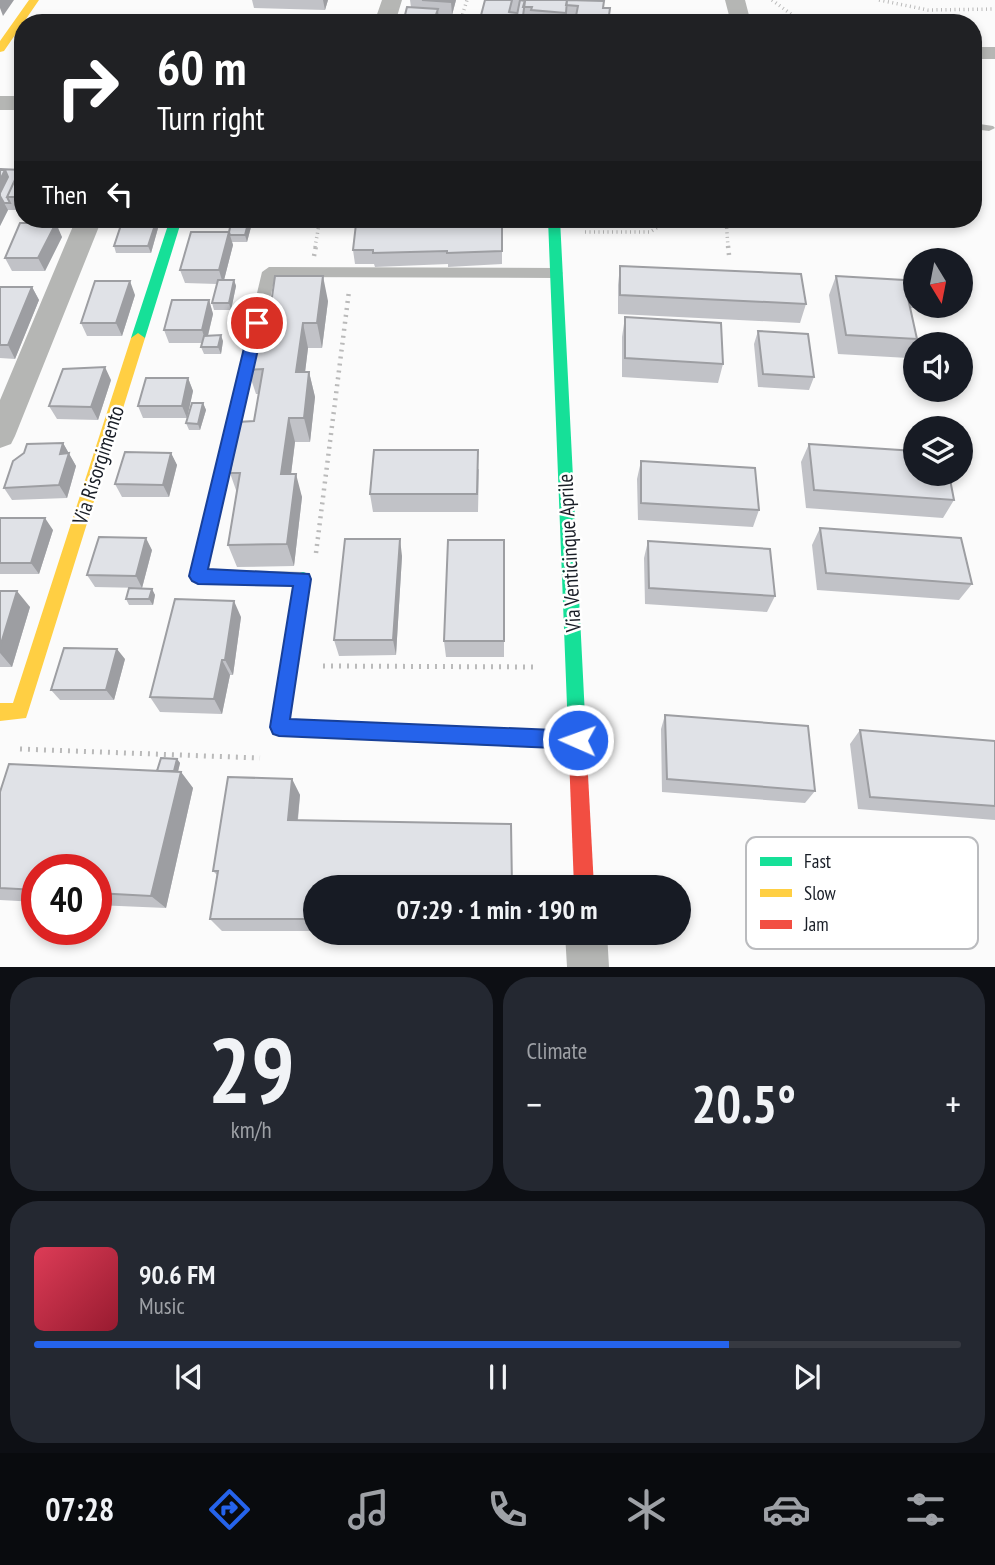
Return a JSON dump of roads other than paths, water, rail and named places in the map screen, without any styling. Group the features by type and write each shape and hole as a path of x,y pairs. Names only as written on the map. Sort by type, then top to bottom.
{"street":[{"path":"0,49 14,29"},
{"path":"0,436 85,228"},
{"name":"Via Risorgimento","path":"0,712 19,712 173,228"},
{"name":"Via Venticinque Aprile","path":"554,228 584,875"},
{"path":"303,579 279,727 578,740"},
{"path":"587,945 588,967"}],"lane":[{"path":"982,127 989,128"},
{"path":"303,579 198,576 269,272 556,273"}]}
